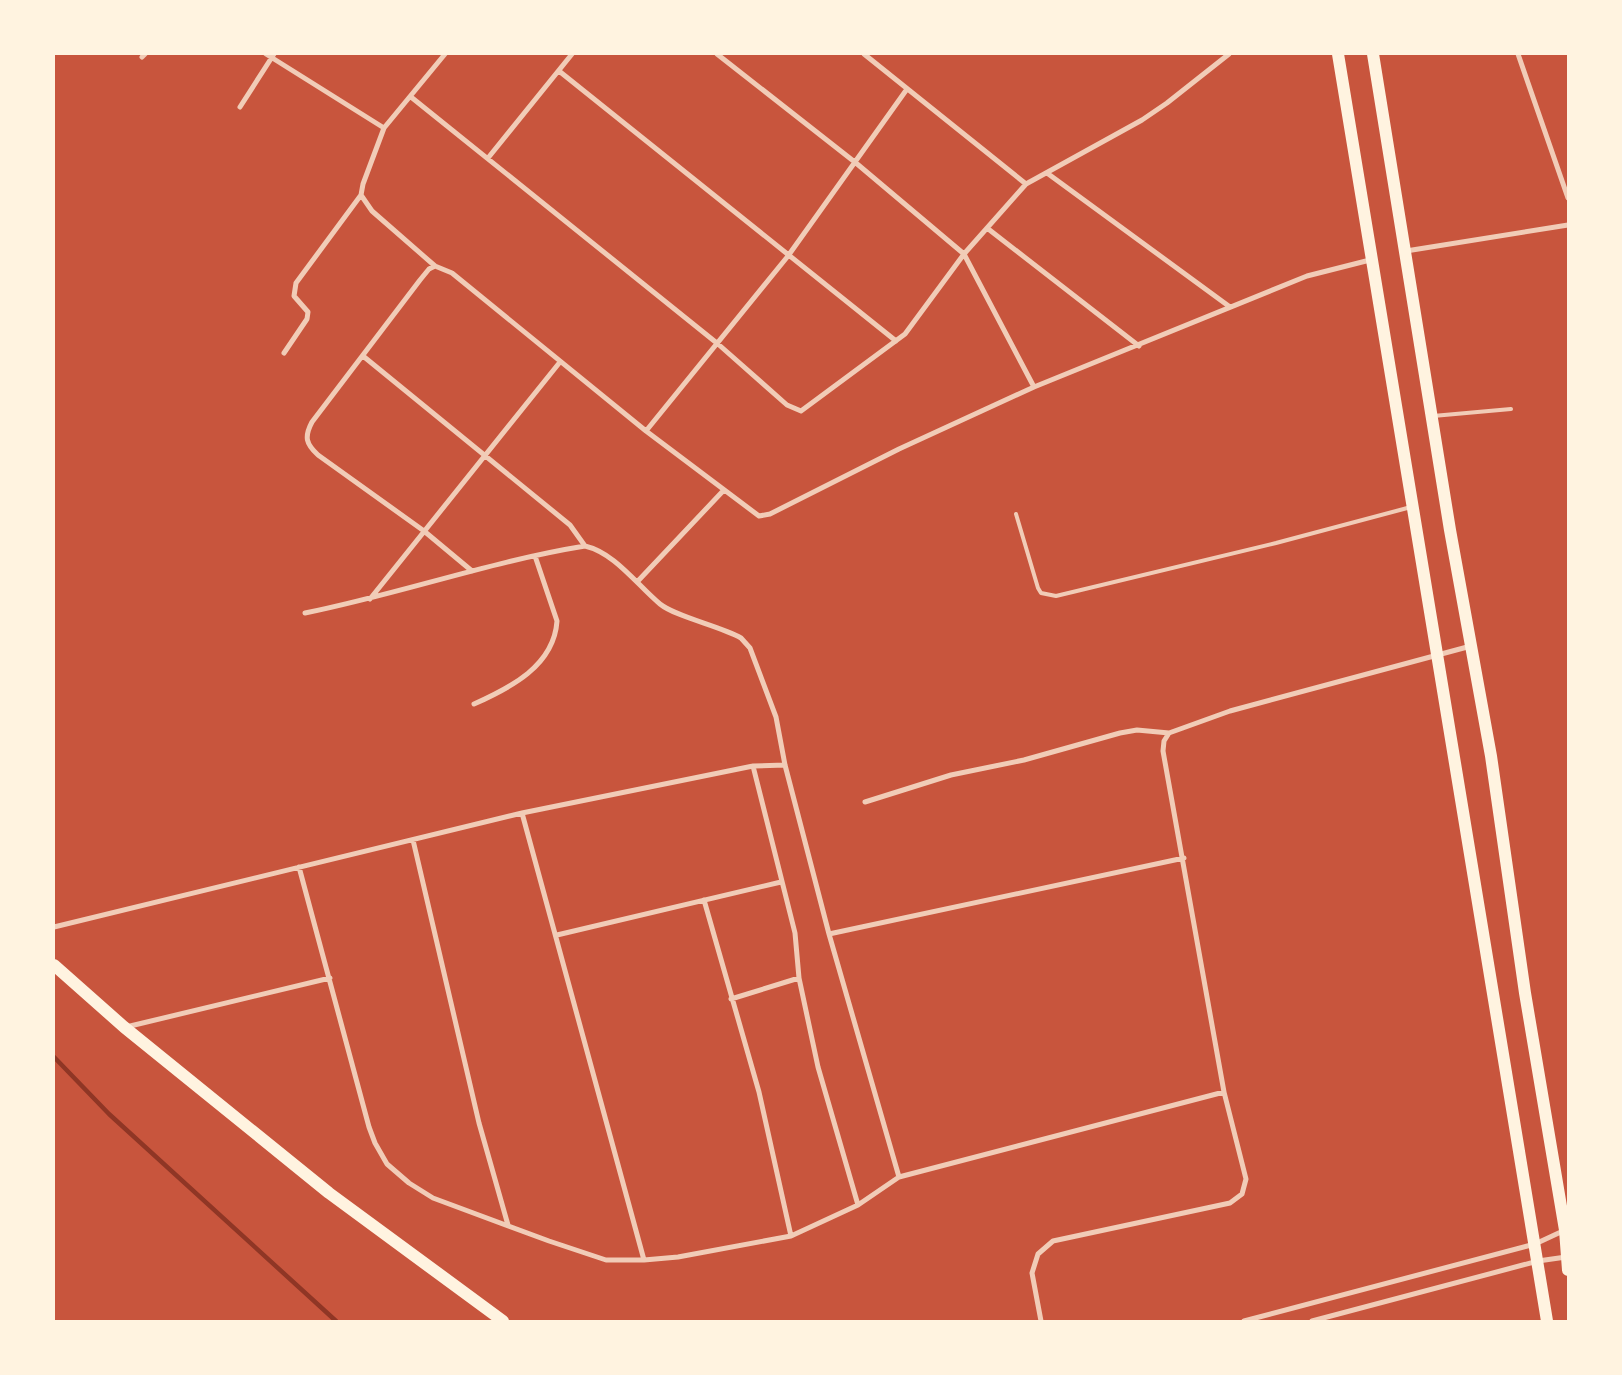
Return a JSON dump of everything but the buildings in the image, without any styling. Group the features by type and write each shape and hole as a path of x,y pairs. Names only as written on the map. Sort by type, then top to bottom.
{"main road":[{"path":"1338,54 1370,260 1438,655 1499,1039 1547,1321"},
{"path":"1373,54 1431,416 1492,756 1525,993 1567,1230 1568,1261"},
{"path":"55,969 329,1193 503,1321"}],"street":[{"path":"266,54 273,55 384,128"},
{"path":"284,353 307,319 308,312 294,296 296,283 361,195 363,184 384,128 445,54"},
{"path":"488,158 572,54"},
{"path":"717,54 856,163 964,254 1034,387"},
{"path":"864,54 1026,184"},
{"path":"411,97 718,344 787,405 802,411 896,341 913,324 964,254 1026,184 1161,107 1229,54"},
{"path":"1518,54 1568,198"},
{"path":"240,107 273,55"},
{"path":"559,71 896,341"},
{"path":"646,431 788,256 907,89"},
{"path":"1047,173 1230,307"},
{"path":"361,195 372,211 435,266 452,273 646,431 759,516 770,514 899,449 1034,387 1307,276 1370,260"},
{"path":"1404,251 1568,225"},
{"path":"987,228 1138,346"},
{"path":"435,266 429,269 420,280 312,422 306,432 306,440 314,451 424,532 472,571"},
{"path":"363,356 570,525 585,546"},
{"path":"369,600 560,362"},
{"path":"637,582 724,491"},
{"path":"305,613 369,600 472,571 585,546 594,548 637,582 662,605 729,631 741,638 750,648 776,717 785,765 830,934 899,1177"},
{"path":"474,704 508,689 526,675 547,653 553,640 557,621 535,556"},
{"path":"865,802 951,775 1024,760 1120,733 1137,730 1169,733 1230,712 1471,646"},
{"path":"1042,1321 1032,1274 1038,1254 1053,1241 1230,1203 1242,1194 1246,1179 1224,1092 1184,858 1163,751 1164,741 1169,733"},
{"path":"54,927 522,813 753,766 785,765"},
{"path":"753,766 795,933 799,978 818,1067 858,1205"},
{"path":"522,813 557,935 644,1260"},
{"path":"413,840 483,1140 508,1225"},
{"path":"830,934 1184,858"},
{"path":"299,867 369,1127 374,1143 387,1164 409,1183 433,1198 606,1260 644,1260 678,1257 791,1236 858,1205 899,1177 1224,1092"},
{"path":"557,935 781,882"},
{"path":"704,900 764,1112 791,1236"},
{"path":"124,1027 330,978"},
{"path":"732,999 799,978"},
{"path":"1244,1321 1535,1244 1567,1230"},
{"path":"1312,1321 1538,1262 1568,1261"}],"lane":[{"path":"1431,416 1511,409"},
{"path":"1016,514 1038,588 1041,592 1056,596 1276,544 1412,508"}],"waterway":[{"path":"54,1057 109,1114 336,1321"}]}
